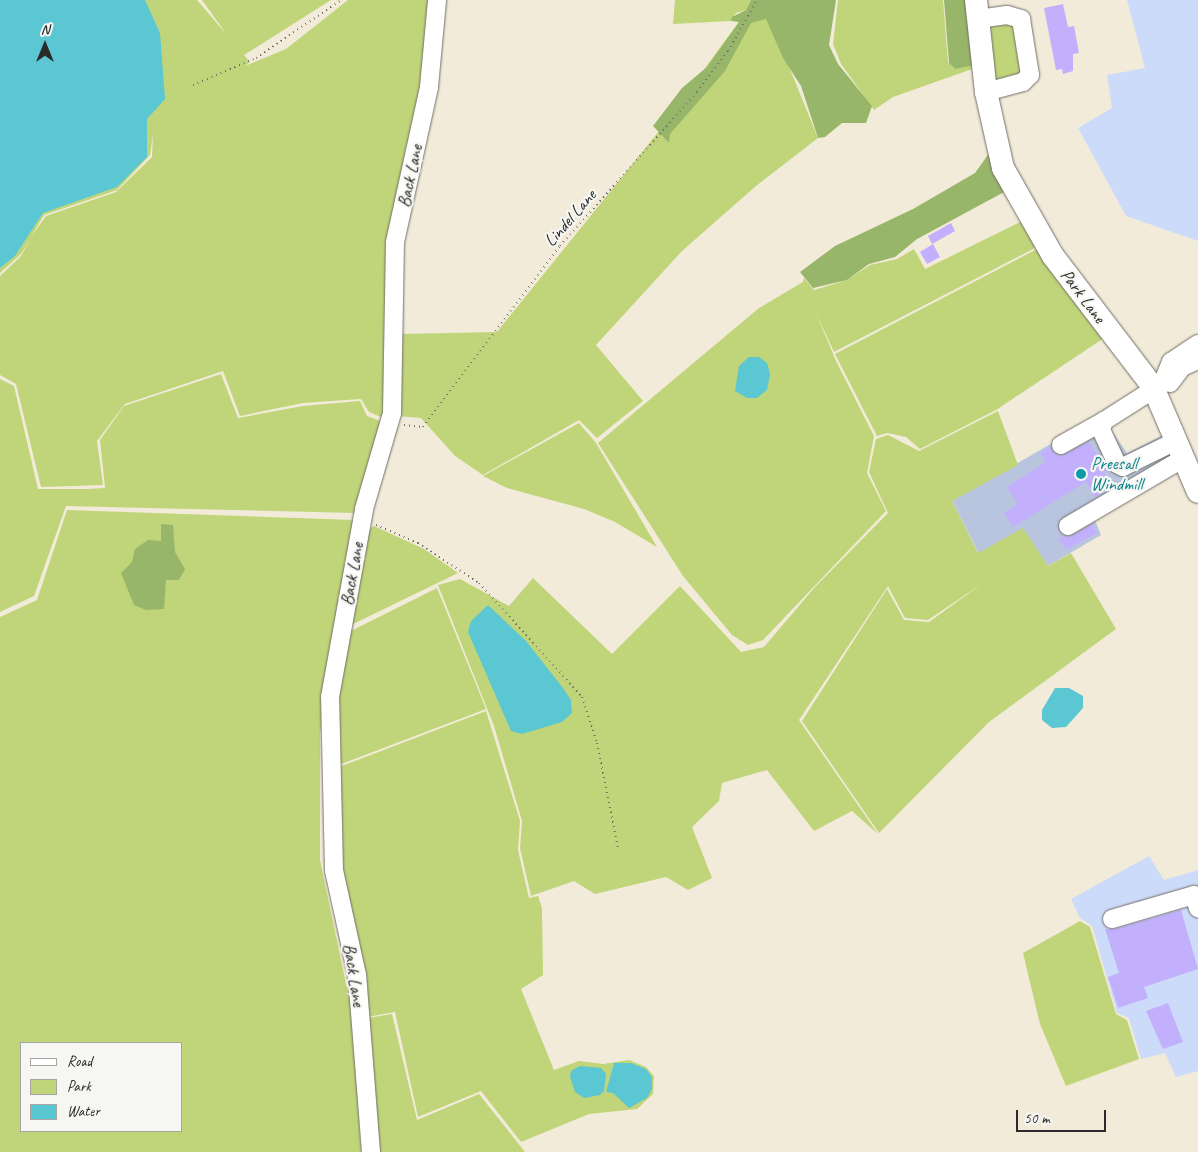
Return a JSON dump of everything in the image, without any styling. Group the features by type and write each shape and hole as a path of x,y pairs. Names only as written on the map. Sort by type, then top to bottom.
{"main road":[{"name":"Park Lane","path":"977,9 986,92 1003,168 1054,256 1158,387 1180,449 1198,492"}],"street":[{"name":"Back Lane","path":"371,1152 357,975 334,870 330,697 362,519 392,413 395,242 429,87 436,0"},
{"name":"Park Lane","path":"977,9 1021,19 1030,75 1023,82 986,92"},
{"path":"1158,387 1170,362 1198,344"},
{"path":"1060,444 1104,422 1158,387 1174,381 1182,368 1198,360"},
{"path":"1104,422 1102,435 1117,464 1123,467 1180,449"},
{"path":"1068,526 1180,449"},
{"path":"1112,919 1194,895 1198,908"}],"path":[{"path":"193,85 256,58 341,0"},
{"name":"Lindel Lane","path":"389,423 423,427 560,246 697,92 728,51 757,0"},
{"path":"362,519 418,543 479,583 582,697 597,743 618,848"}],"shaded area":[{"path":"1127,0 1198,0 1198,241 1126,216 1078,128 1112,108 1107,75 1145,68"},
{"path":"1135,395 1107,424 1127,453 1163,435 1182,466 1094,518 1101,535 1048,566 1023,529 979,554 952,501"},
{"path":"1149,856 1164,880 1198,870 1198,1071 1176,1077 1165,1053 1141,1059 1129,1018 1117,1013 1092,926 1080,918 1071,899"}],"green space":[{"path":"0,0 197,0 227,35 202,0 331,0 244,55 250,62 245,66 286,49 348,0 430,0 426,70 404,192 386,419 369,412 361,399 303,403 240,416 223,371 125,404 97,441 103,485 41,487 16,384 0,375 0,276 21,256 31,238 21,254 0,273","holes":["153,134 152,157 116,192 46,216 31,237 44,215 117,190 150,155"]},
{"path":"675,0 751,0 746,10 736,13 731,21 673,24"},
{"path":"751,0 836,0 829,45 838,64 872,106 866,123 842,123 825,137 818,138 801,86 783,58 766,19 751,23 725,71 670,134 669,143 653,126 682,88 707,67 739,22 731,21 732,17 746,10"},
{"path":"838,0 943,0 948,62 955,69 976,63 975,68 893,97 874,110 841,64 833,44"},
{"path":"944,0 970,0 975,65 955,69 949,63"},
{"path":"768,15 818,138 756,186 682,251 596,345 643,401 597,438 579,420 483,475 455,456 421,418 396,416 400,334 497,332 655,136 741,19"},
{"path":"1016,22 1024,74 994,84 986,23"},
{"path":"990,152 1006,191 917,239 895,257 869,264 847,280 813,288 800,272 835,246 913,209 975,173"},
{"path":"1022,221 1037,247 834,352 816,313 836,361 874,436 867,473 886,511 763,640 748,645 732,635 683,576 598,443 759,308 803,282 804,278 814,290 847,280 870,265 897,259 914,249 925,269"},
{"path":"1039,248 1107,336 996,410 920,449 906,437 887,433 877,436 835,354"},
{"path":"221,374 238,418 303,406 360,401 367,416 383,422 355,513 66,506 34,596 0,612 0,379 14,386 38,489 87,489 105,488 100,440 124,406"},
{"path":"998,411 1018,465 952,501 978,553 1023,528 1048,566 1071,553 1116,629 989,722 879,833 802,721 887,589 904,620 929,622 983,583 928,620 905,618 888,586 799,720 878,834 852,811 814,831 767,770 722,783 719,801 692,827 712,878 688,890 666,877 595,894 574,881 531,896 520,848 522,821 494,726 438,585 460,579 509,606 533,578 612,654 680,586 741,652 764,647 815,587 888,513 869,472 876,439 888,435 919,451"},
{"path":"579,423 596,443 657,547 615,522 584,509 507,488 483,476"},
{"path":"67,510 354,520 330,647 320,734 320,860 353,1017 361,1152 0,1152 0,617 37,600"},
{"path":"161,524 173,525 175,552 185,569 179,580 166,580 164,609 146,610 134,605 121,573 132,562 135,549 148,540 161,541"},
{"path":"374,526 424,549 458,573 347,627 365,532"},
{"path":"437,588 486,709 336,766 332,706 347,633"},
{"path":"486,711 520,821 518,850 529,898 538,896 542,908 543,975 521,989 554,1070 579,1061 603,1064 629,1060 646,1067 654,1076 653,1094 637,1109 589,1114 521,1142 481,1091 418,1117 395,1012 367,1017 337,859 334,769"},
{"path":"1080,921 1090,927 1116,1014 1127,1020 1139,1059 1066,1086 1040,1024 1023,953"},
{"path":"392,1014 417,1120 479,1094 525,1152 374,1152 368,1018"}],"water":[{"path":"0,0 145,0 160,33 165,99 147,119 147,157 117,187 43,213 15,256 0,268"},
{"path":"749,357 759,357 767,363 770,374 767,390 757,398 747,398 735,391 739,366"},
{"path":"488,605 526,641 571,700 572,713 562,722 522,734 511,731 468,632 471,621"},
{"path":"1055,688 1069,688 1083,696 1083,708 1066,727 1052,728 1042,720 1042,710"},
{"path":"614,1063 631,1063 646,1069 652,1077 652,1089 647,1098 629,1108 613,1093 606,1092"},
{"path":"580,1066 601,1068 606,1074 604,1091 600,1095 584,1098 575,1092 570,1077 571,1071"}],"building":[{"path":"1063,4 1068,27 1074,26 1079,53 1073,54 1073,71 1063,74 1062,69 1056,70 1044,8"},
{"path":"951,223 955,231 932,244 928,236"},
{"path":"933,244 940,257 927,264 920,252"},
{"path":"1089,442 1107,470 1104,472 1112,486 1095,497 1086,482 1013,527 1004,513 1018,504 1007,487 1046,462 1040,453 1051,446 1055,454 1061,456"},
{"path":"1092,524 1097,533 1066,550 1058,538 1073,535"},
{"path":"1181,910 1198,969 1144,987 1148,998 1118,1008 1108,977 1119,973 1105,929 1115,929"},
{"path":"1168,1003 1183,1042 1163,1049 1146,1011"}],"place":[{"name":"Preesall Windmill","path":"1081,474"}]}
